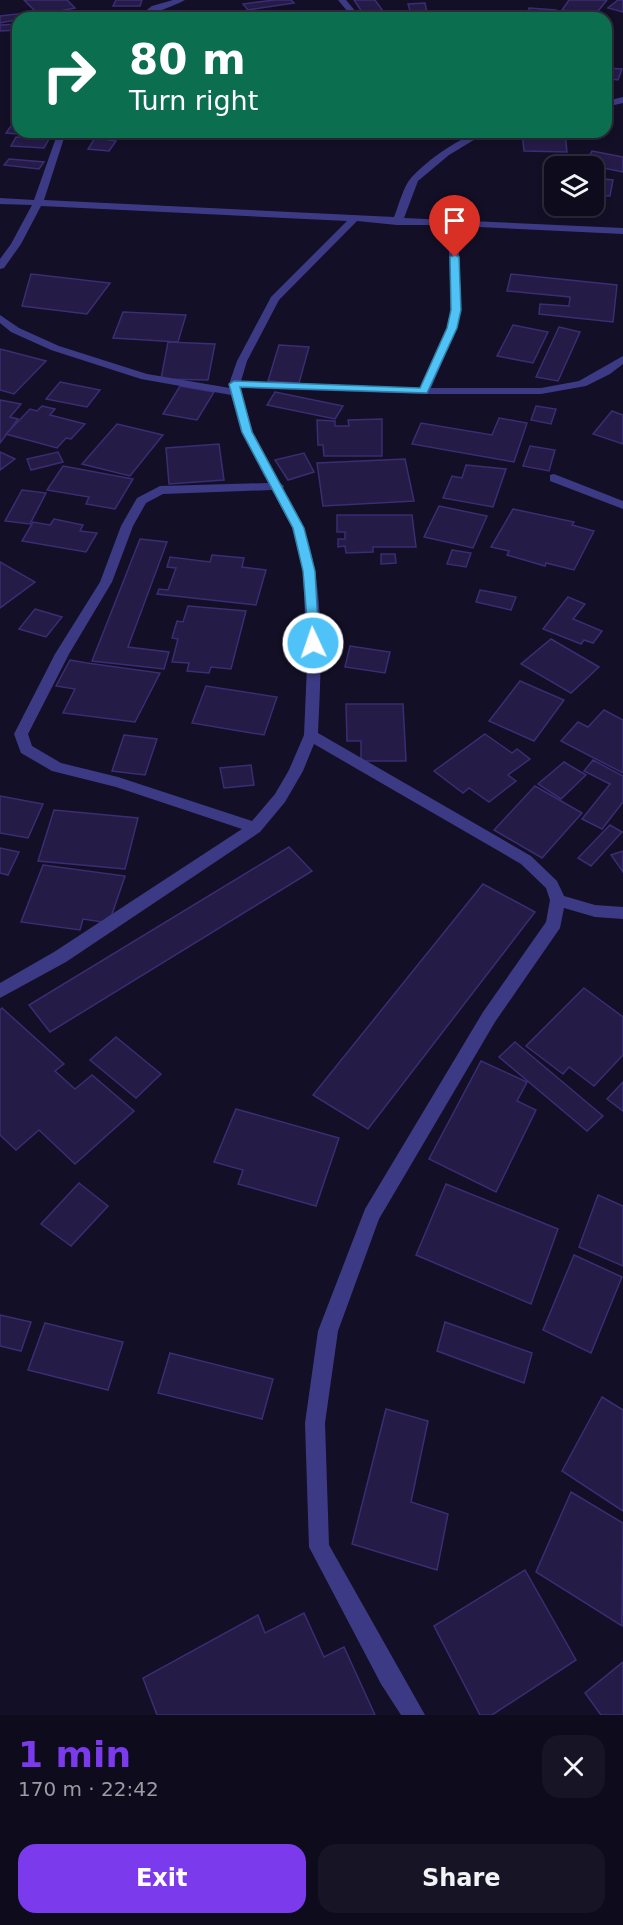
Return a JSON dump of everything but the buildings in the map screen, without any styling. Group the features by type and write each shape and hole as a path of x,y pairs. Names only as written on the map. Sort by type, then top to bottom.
{"street":[{"path":"149,12 182,0"},
{"path":"342,0 352,12"},
{"path":"0,266 16,244 38,203 60,138"},
{"path":"397,222 414,180 446,153 472,138"},
{"path":"0,201 453,225 623,231"},
{"path":"0,991 60,957 255,828 280,798 296,771 311,735 314,666 309,571 298,528 278,486 247,432 234,388 242,361 275,299 353,220"},
{"path":"424,391 452,328 456,310 453,225"},
{"path":"0,318 15,330 55,348 145,377 234,388 541,391 582,384 606,372 623,359"},
{"path":"554,478 623,506"},
{"path":"255,828 118,783 57,767 26,749 21,734 62,654 106,582 128,526 141,501 160,490 278,486"},
{"path":"311,735 526,860 552,885 558,900 554,924 489,1017 370,1215 328,1331 315,1423 319,1548 388,1676 414,1715"},
{"path":"558,900 596,911 623,913"}],"route":[{"path":"313,643 309,571 298,528 278,486 247,432 234,384 424,391 446,336 452,328 456,310 455,257"}]}
